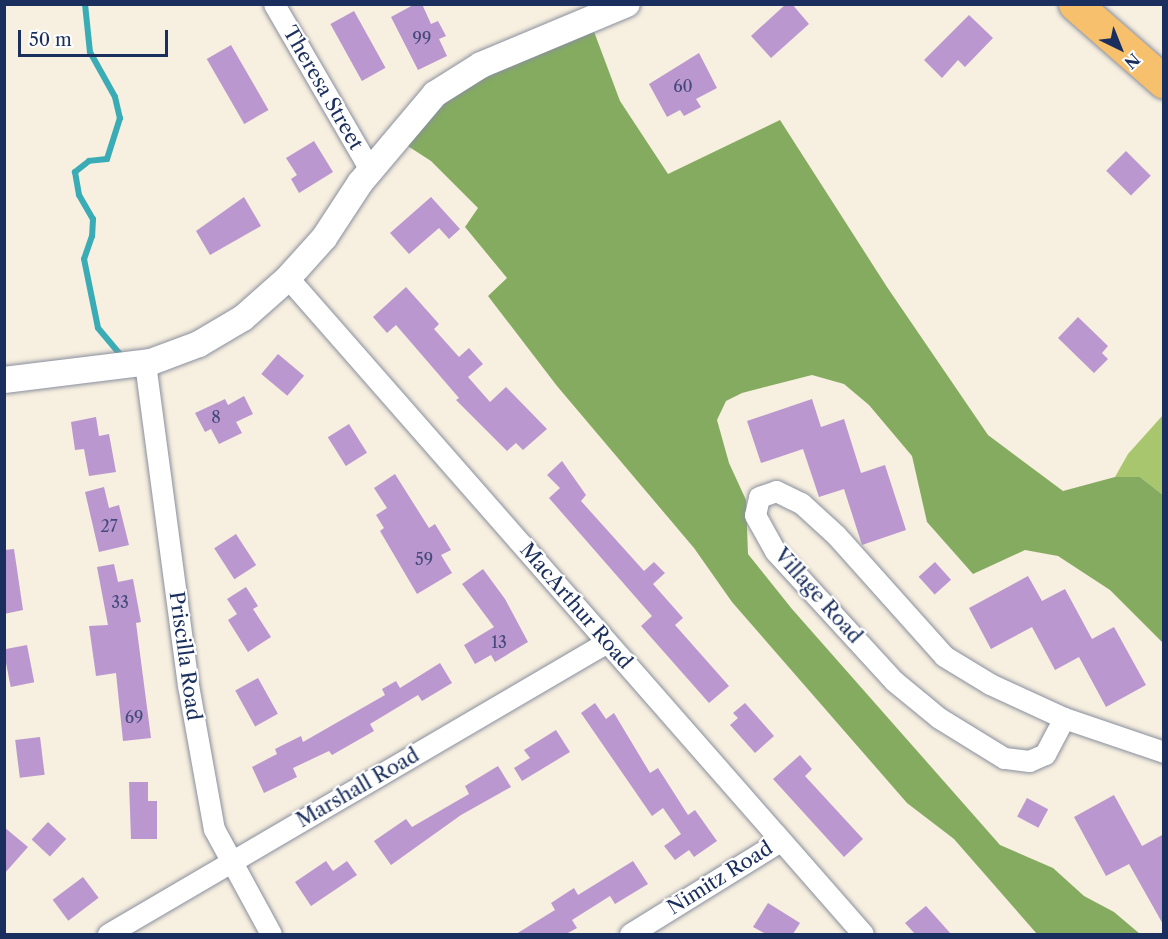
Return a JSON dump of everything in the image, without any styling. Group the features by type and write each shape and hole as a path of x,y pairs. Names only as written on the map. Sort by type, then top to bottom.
{"main road":[{"path":"1075,4 1164,82"}],"street":[{"name":"Theresa Street","path":"274,4 371,171"},
{"path":"4,380 145,363 199,344 243,318 288,278 324,238 371,171 435,94 481,65 594,11 627,4"},
{"name":"MacArthur Road","path":"288,278 863,934"},
{"name":"Priscilla Road","path":"145,363 189,685 214,829 271,934"},
{"name":"Village Road","path":"1064,718 1046,754 1029,761 1004,758 939,718 894,681 776,551 754,515 759,497 776,491 801,503 836,535 944,656 990,684 1064,718 1164,752"},
{"name":"Marshall Road","path":"108,934 607,642"},
{"name":"Nimitz Road","path":"630,934 780,841"}],"green space":[{"path":"590,21 620,101 668,174 780,120 887,287 988,435 1063,491 1115,477 1140,477 1163,495 1163,643 1110,590 1058,556 1025,550 973,574 927,522 912,456 869,405 844,384 812,375 742,393 726,401 717,420 729,463 746,500 748,554 792,609 1000,845 1053,868 1084,896 1114,912 1140,934 1037,934 954,839 907,803 732,602 694,548 557,386 488,296 507,278 465,227 478,208 431,161 400,141 443,90"},
{"path":"1163,415 1163,495 1140,477 1115,477 1128,454"}],"building":[{"path":"415,4 422,4 431,24 438,21 446,36 439,39 447,56 418,70 391,17"},
{"path":"786,4 792,4 809,24 771,58 751,36"},
{"path":"354,11 386,68 362,81 330,24"},
{"path":"969,15 993,38 965,67 958,60 942,78 924,60"},
{"path":"231,45 268,110 244,124 207,59"},
{"path":"699,53 717,88 696,99 701,107 684,116 680,110 667,117 649,84"},
{"path":"314,141 333,172 299,193 291,179 297,175 286,158"},
{"path":"1126,151 1151,176 1131,196 1106,171"},
{"path":"244,197 261,226 210,255 196,231"},
{"path":"431,197 460,229 449,239 439,228 409,254 390,233"},
{"path":"406,287 439,324 434,329 459,357 469,348 483,364 468,377 490,402 506,387 547,429 523,450 516,443 507,451 456,400 459,398 396,325 387,333 373,317"},
{"path":"1078,317 1108,346 1102,353 1108,359 1094,373 1058,338"},
{"path":"278,354 304,376 287,396 261,374"},
{"path":"244,396 253,414 236,422 242,433 219,444 211,429 205,432 195,413 225,399 228,405"},
{"path":"812,399 821,427 844,419 861,473 885,465 906,530 862,545 844,489 819,497 803,449 761,463 747,421"},
{"path":"96,417 99,436 109,434 116,472 89,476 84,449 75,450 71,422"},
{"path":"349,424 367,453 346,466 328,437"},
{"path":"562,461 586,495 581,501 644,571 654,562 665,573 653,584 683,618 675,625 729,686 709,703 641,626 652,616 549,498 560,488 547,475"},
{"path":"395,474 429,528 435,524 451,550 441,555 452,573 417,594 380,531 384,528 376,515 387,508 374,488"},
{"path":"104,487 109,508 119,505 129,545 99,552 85,492"},
{"path":"236,534 256,565 234,579 214,548"},
{"path":"14,549 23,610 4,614 4,550"},
{"path":"935,562 951,580 935,595 919,577"},
{"path":"114,564 118,582 133,579 141,622 136,623 151,738 123,741 116,673 96,676 89,626 108,625 97,567"},
{"path":"483,569 505,599 528,642 495,662 491,655 475,664 464,645 494,627 462,584"},
{"path":"1028,576 1042,601 1065,589 1092,639 1114,627 1146,685 1106,707 1079,657 1055,670 1032,627 991,649 969,608"},
{"path":"246,587 258,606 253,609 271,637 248,652 228,620 237,614 227,599"},
{"path":"27,645 34,682 11,687 4,649"},
{"path":"440,663 452,683 422,701 418,695 370,724 374,731 332,755 329,751 293,768 297,777 264,793 252,767 277,754 275,749 301,736 303,742 385,695 382,689 396,681 400,688"},
{"path":"258,678 278,714 255,726 235,691"},
{"path":"595,703 606,719 614,713 650,773 658,768 688,815 695,810 717,841 694,857 689,850 675,860 664,846 681,834 663,808 652,816 581,713"},
{"path":"745,703 774,736 755,753 730,725 738,718 733,713"},
{"path":"556,730 570,752 522,781 514,768 530,758 524,750"},
{"path":"40,737 45,775 20,778 15,740"},
{"path":"800,755 812,769 805,776 863,839 844,857 773,779"},
{"path":"498,766 511,787 461,815 391,865 374,841 406,819 412,827 469,794 465,786"},
{"path":"129,782 148,782 148,801 157,801 157,839 131,839"},
{"path":"1114,795 1142,846 1164,834 1164,926 1129,864 1106,876 1074,817"},
{"path":"1027,798 1048,809 1038,828 1017,817"},
{"path":"48,822 66,839 50,857 32,840"},
{"path":"4,827 28,847 4,874"},
{"path":"326,861 333,871 347,861 357,875 311,906 295,882"},
{"path":"633,861 648,884 615,904 610,896 572,920 577,928 566,934 516,934 555,910 551,903 574,888 578,895"},
{"path":"83,877 99,898 68,921 53,900"},
{"path":"768,903 800,923 793,934 766,934 753,927"},
{"path":"926,906 951,934 915,934 905,923"}],"waterway":[{"path":"85,4 90,52 115,97 120,118 107,159 89,161 75,172 79,195 93,219 92,236 84,259 98,328 120,354"}]}
